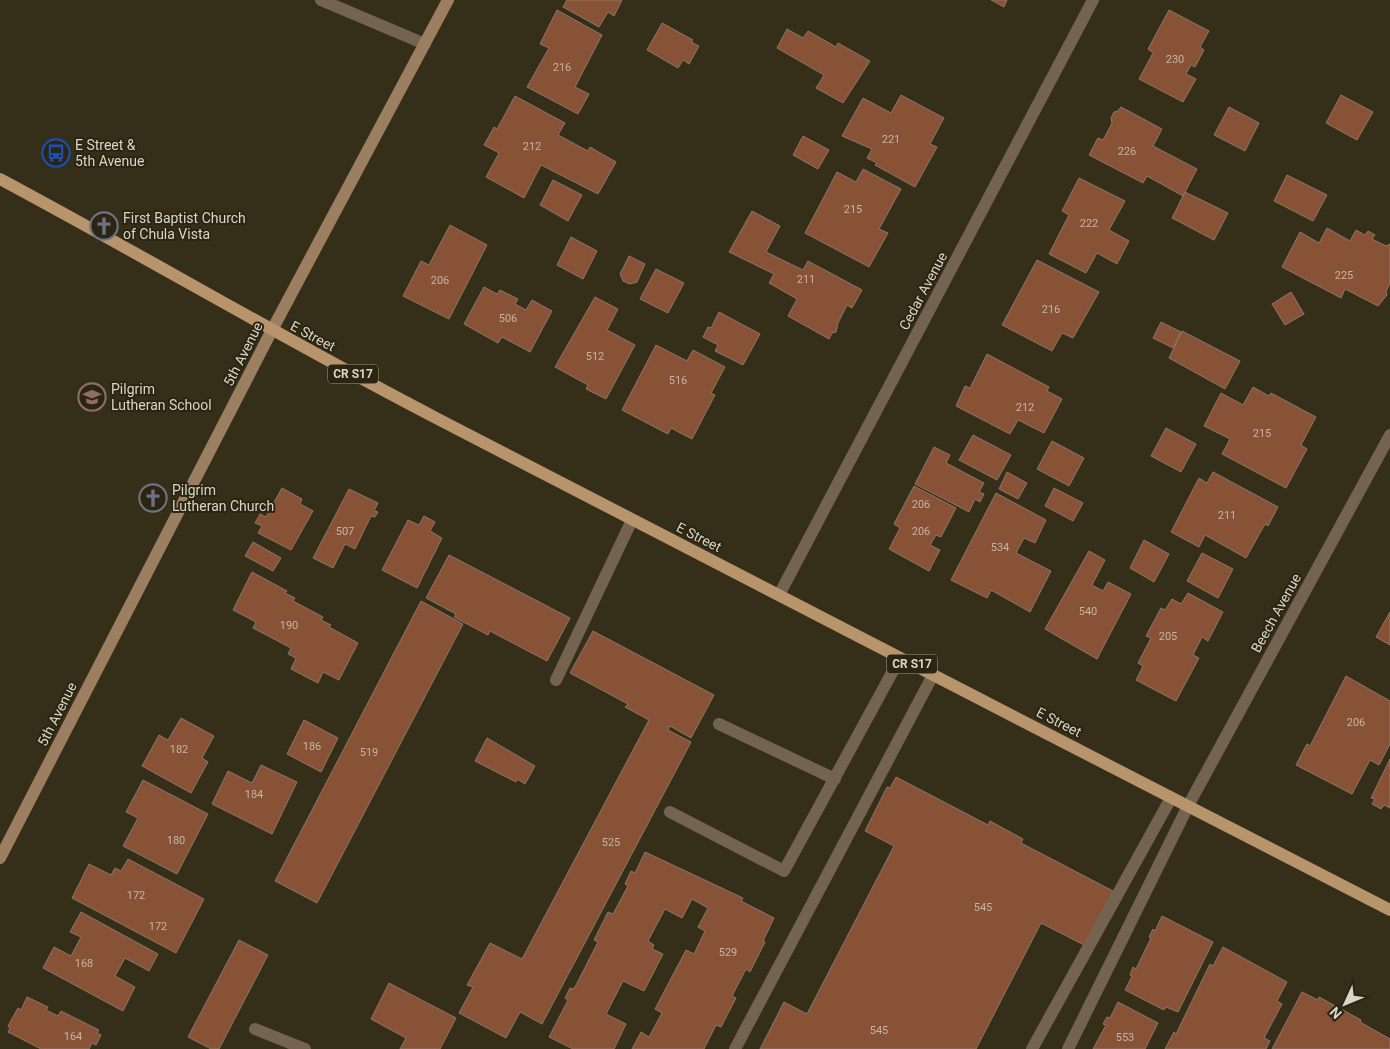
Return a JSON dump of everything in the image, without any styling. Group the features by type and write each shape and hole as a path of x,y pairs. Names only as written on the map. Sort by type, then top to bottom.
{"main road":[{"name":"E Street","path":"0,179 125,245 272,330 434,417 1390,910"}],"street":[{"path":"321,0 425,44"},
{"name":"5th Avenue","path":"0,858 272,330 448,0"},
{"name":"Cedar Avenue","path":"779,595 1094,0"},
{"name":"Beech Avenue","path":"1068,1049 1188,806 1390,435"},
{"path":"556,680 632,520"},
{"path":"670,812 784,871 900,658"},
{"path":"734,1049 933,675"},
{"path":"719,724 835,779"},
{"path":"1032,1049 1171,798"},
{"path":"255,1029 305,1049"}],"building":[{"path":"567,0 622,0 614,16 608,12 599,27 563,7"},
{"path":"991,0 1007,0 1004,7"},
{"path":"557,10 602,35 575,87 589,94 578,114 527,87 549,48 540,44"},
{"path":"1169,10 1209,31 1200,47 1204,50 1195,67 1191,65 1186,74 1196,79 1183,102 1139,79 1153,53 1148,49"},
{"path":"662,23 693,40 691,42 699,46 689,64 683,60 678,68 647,50"},
{"path":"787,29 803,38 808,31 836,47 838,43 870,61 843,103 816,88 824,75 777,48"},
{"path":"901,95 944,118 930,144 937,147 915,187 875,165 877,163 867,158 872,149 842,136 863,98 891,113"},
{"path":"1341,95 1373,112 1357,140 1326,123"},
{"path":"515,96 565,123 558,135 588,151 590,147 616,162 598,194 541,165 524,198 486,177 499,153 484,145 494,127 497,129"},
{"path":"1121,107 1162,129 1153,146 1197,169 1183,196 1147,176 1143,183 1089,155 1098,138 1103,140 1112,123 1111,118 1114,112 1118,111"},
{"path":"1229,107 1259,123 1245,151 1214,135"},
{"path":"803,136 829,150 818,169 793,155"},
{"path":"863,169 901,189 879,229 888,233 869,267 805,233 837,172 856,182"},
{"path":"1287,175 1327,195 1313,221 1274,201"},
{"path":"1079,178 1125,201 1109,230 1129,241 1117,264 1097,253 1086,273 1049,254 1069,215 1062,211"},
{"path":"553,180 582,195 568,221 540,205"},
{"path":"1185,192 1228,213 1214,240 1172,218"},
{"path":"752,211 780,226 766,252 803,270 808,261 862,290 852,308 847,305 838,323 836,332 832,333 829,339 788,316 797,299 769,283 774,274 729,252"},
{"path":"450,225 487,245 449,319 403,296 421,261 429,265"},
{"path":"1327,228 1350,241 1356,230 1365,235 1368,231 1375,235 1372,239 1386,246 1390,244 1390,283 1386,292 1387,295 1378,306 1345,289 1341,298 1282,267 1300,232 1319,243"},
{"path":"571,237 597,251 583,279 557,265"},
{"path":"629,256 645,264 637,282 630,284 623,281 620,274"},
{"path":"1037,260 1099,292 1073,338 1062,333 1052,351 1002,325"},
{"path":"656,269 684,283 668,313 640,299"},
{"path":"484,287 497,294 500,290 518,299 515,304 526,310 532,300 552,311 530,352 502,337 498,343 464,324"},
{"path":"1291,292 1304,314 1285,325 1272,304"},
{"path":"595,297 618,309 607,330 635,345 606,399 586,389 588,385 555,367"},
{"path":"719,312 760,334 743,365 715,351 718,345 703,337 708,327 711,328"},
{"path":"1161,322 1181,332 1173,348 1153,338"},
{"path":"1182,331 1240,361 1225,389 1169,358"},
{"path":"656,345 687,361 693,350 725,367 711,393 715,395 692,439 671,428 668,434 622,410"},
{"path":"987,354 1049,387 1047,391 1062,399 1044,433 1018,420 1010,434 956,406 965,386 970,388"},
{"path":"1253,387 1269,396 1271,393 1316,417 1301,445 1307,449 1286,488 1222,454 1230,439 1204,426 1221,393 1243,405"},
{"path":"1166,428 1196,444 1181,472 1151,456"},
{"path":"973,435 1011,455 997,480 959,460"},
{"path":"1052,441 1084,458 1069,486 1037,469"},
{"path":"934,447 950,455 946,463 984,483 979,492 984,494 980,502 975,499 969,512 915,484"},
{"path":"1007,472 1027,483 1018,499 999,489"},
{"path":"1213,472 1278,507 1268,526 1265,524 1246,558 1205,535 1199,547 1171,532 1199,478 1207,483"},
{"path":"914,486 956,508 941,537 936,535 930,545 940,550 929,571 889,549 900,528 894,524"},
{"path":"282,488 302,499 300,504 313,511 291,550 258,533 262,526 255,523 260,514 266,517"},
{"path":"1054,488 1083,503 1073,521 1045,506"},
{"path":"349,489 378,503 374,511 378,512 375,517 371,516 355,549 345,544 333,568 313,558"},
{"path":"996,493 1046,520 1035,543 1024,538 1016,553 1051,571 1030,612 991,590 987,598 951,580"},
{"path":"424,516 435,522 430,531 442,538 417,588 382,570 408,520 419,525"},
{"path":"1144,540 1169,554 1154,582 1130,568"},
{"path":"253,542 281,558 273,571 245,556"},
{"path":"1089,551 1105,560 1092,585 1103,591 1108,582 1131,594 1097,659 1045,629"},
{"path":"1202,553 1233,569 1218,598 1187,581"},
{"path":"449,555 570,618 547,661 490,631 488,635 454,617 456,614 426,598"},
{"path":"252,572 287,591 285,593 295,598 293,601 323,617 321,620 331,625 329,627 358,643 339,680 323,672 318,683 291,669 296,658 288,654 291,648 253,628 256,622 233,610"},
{"path":"1188,593 1223,612 1208,641 1202,637 1193,655 1199,658 1176,701 1136,680 1143,666 1138,663 1151,638 1146,636 1161,608 1165,610 1172,599 1181,604"},
{"path":"421,601 463,624 317,903 275,881"},
{"path":"1390,612 1390,645 1376,637"},
{"path":"593,631 714,695 691,738 670,726 668,730 691,742 542,1024 520,1012 506,1038 459,1013 473,987 467,985 490,943 522,959 649,720 625,707 628,704 570,673"},
{"path":"1346,676 1390,701 1390,744 1379,765 1370,760 1352,794 1296,765 1307,744 1310,746"},
{"path":"181,718 214,736 202,758 208,762 191,793 142,766 159,735 168,740"},
{"path":"304,720 338,738 321,772 287,754"},
{"path":"487,738 535,766 525,784 517,779 516,782 475,761"},
{"path":"1390,759 1390,808 1384,805 1381,809 1372,804 1375,799 1371,798"},
{"path":"261,765 297,782 272,834 212,804 228,771 252,783"},
{"path":"896,777 988,825 990,821 1023,839 1021,843 1113,891 1084,945 1041,923 976,1049 760,1049 784,1002 807,1014 894,846 865,831 887,787 890,788"},
{"path":"143,780 208,814 177,874 123,846 138,818 126,812"},
{"path":"645,852 743,898 741,901 774,918 763,941 765,942 750,972 746,969 732,996 736,998 721,1027 716,1025 704,1049 632,1049 641,1032 649,1037 662,1013 655,1009 686,950 694,954 705,931 698,927 708,908 692,899 682,918 665,909 648,941 654,945 652,949 663,954 644,991 623,981 606,1014 626,1024 614,1049 573,1049 549,1037 568,1000 565,998 570,988 574,989 598,942 594,940 608,912 613,914 628,886 625,884 631,871 635,873"},
{"path":"128,859 204,899 176,953 72,898 89,864 111,875 115,868 121,871"},
{"path":"81,912 158,954 149,971 125,958 115,976 135,987 123,1011 43,968 54,947 71,956 81,937 70,932"},
{"path":"1162,916 1213,942 1178,1012 1166,1007 1164,1010 1125,990 1132,976 1130,975 1133,967 1136,969 1151,938 1149,937 1153,929 1155,931"},
{"path":"239,940 268,955 219,1049 211,1049 188,1037"},
{"path":"1223,947 1287,982 1277,1001 1282,1004 1264,1038 1270,1041 1266,1049 1165,1049 1174,1032 1176,1034 1210,964 1213,966"},
{"path":"389,983 456,1018 440,1049 400,1049 406,1038 371,1019"},
{"path":"1302,992 1318,1000 1319,997 1361,1020 1360,1022 1390,1039 1390,1049 1272,1049"},
{"path":"27,997 48,1007 46,1010 58,1016 61,1011 99,1030 97,1033 101,1035 96,1045 92,1043 89,1049 41,1049 8,1032 10,1028 8,1026 18,1008 21,1010"},
{"path":"1118,1002 1158,1023 1145,1049 1093,1049 1106,1025 1103,1024 1107,1017 1110,1018"}],"place":[{"name":"E Street & 5th Avenue","path":"56,153"},
{"name":"First Baptist Church of Chula Vista","path":"104,226"},
{"name":"Pilgrim Lutheran School","path":"92,397"},
{"name":"Pilgrim Lutheran Church","path":"153,498"}]}
